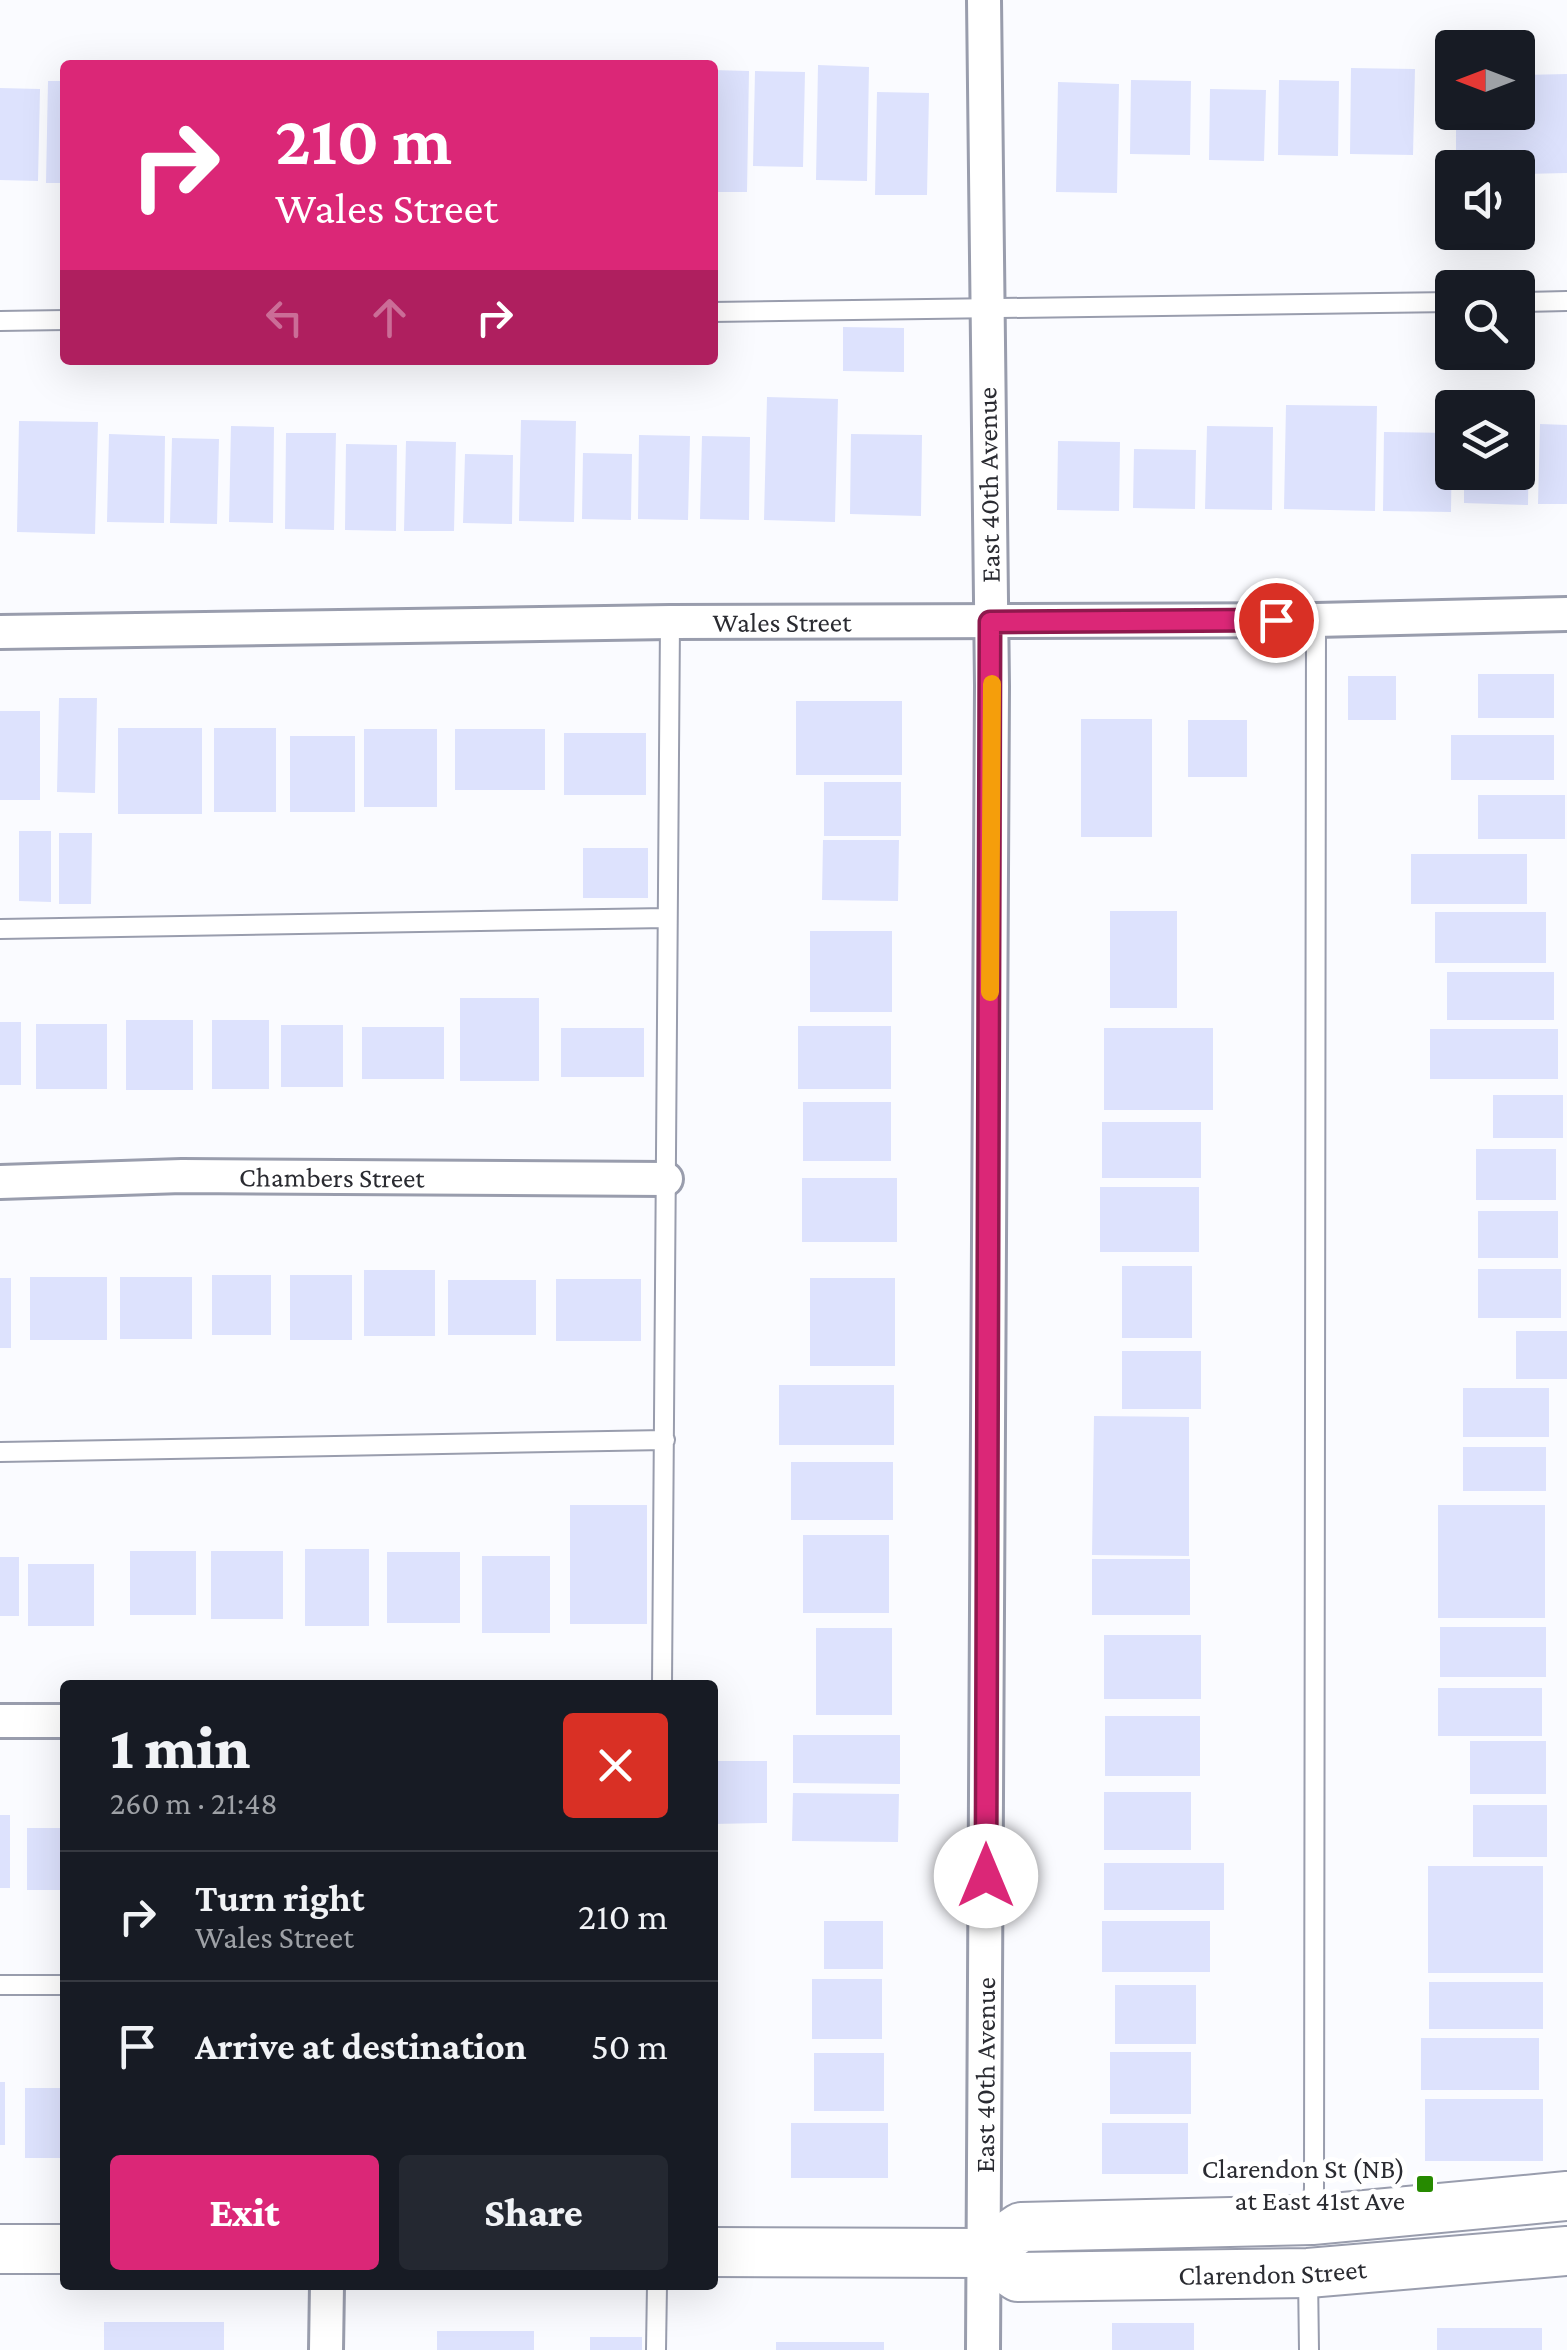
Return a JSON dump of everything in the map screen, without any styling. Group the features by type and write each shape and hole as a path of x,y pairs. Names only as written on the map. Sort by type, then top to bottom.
{"street":[{"name":"East 40th Avenue","path":"983,2350 990,622 984,0"},
{"name":"Wales Street","path":"0,632 670,622 1316,620 1567,614"},
{"name":"Chambers Street","path":"0,1182 182,1176 666,1179"},
{"path":"0,1721 60,1721"},
{"name":"Clarendon Street","path":"718,2252 983,2253 1021,2228 1312,2220 1567,2196"},
{"path":"0,2248 60,2249"},
{"name":"Clarendon Street","path":"983,2253 1018,2277 1308,2273 1567,2251"},
{"path":"326,2350 327,2290"}],"lane":[{"path":"1535,302 1567,301"},
{"path":"718,312 1435,302"},
{"path":"0,321 60,320"},
{"path":"1312,2220 1316,620"},
{"path":"662,1680 670,622"},
{"path":"0,928 667,918"},
{"path":"0,1452 665,1440"},
{"path":"0,1985 60,1986"},
{"path":"1308,2273 1310,2350"},
{"path":"656,2350 657,2290"}],"building":[{"path":"818,65 869,67 867,181 816,180"},
{"path":"1351,68 1415,69 1413,155 1350,154"},
{"path":"718,70 749,71 747,192 718,192"},
{"path":"755,71 805,72 803,167 753,166"},
{"path":"1567,74 1567,173 1535,174 1535,150 1456,150 1456,130 1535,130 1535,75"},
{"path":"1131,80 1191,81 1190,155 1130,154"},
{"path":"1279,80 1339,81 1338,156 1278,155"},
{"path":"48,81 60,81 60,183 46,183"},
{"path":"1058,82 1119,84 1117,193 1056,192"},
{"path":"0,88 40,89 38,181 0,180"},
{"path":"1210,89 1266,90 1264,161 1209,160"},
{"path":"877,92 929,93 927,195 875,195"},
{"path":"843,327 904,328 904,372 843,371"},
{"path":"767,397 838,399 835,522 764,520"},
{"path":"1286,405 1377,406 1375,511 1284,509"},
{"path":"521,420 576,421 574,522 519,521"},
{"path":"19,421 98,422 95,534 17,532"},
{"path":"1540,424 1567,425 1567,504 1538,504"},
{"path":"231,426 274,427 273,523 229,522"},
{"path":"1207,426 1273,427 1272,510 1205,509"},
{"path":"1384,432 1435,433 1435,490 1451,490 1451,512 1383,511"},
{"path":"286,433 336,433 334,530 285,529"},
{"path":"109,434 165,436 164,523 107,522"},
{"path":"851,434 922,435 921,516 850,514"},
{"path":"639,435 690,436 688,520 638,519"},
{"path":"702,436 750,437 749,520 700,519"},
{"path":"172,438 219,439 217,524 170,523"},
{"path":"406,441 456,442 454,531 404,531"},
{"path":"1058,441 1120,442 1119,511 1057,510"},
{"path":"346,444 397,445 396,531 345,530"},
{"path":"1134,449 1196,450 1195,509 1133,508"},
{"path":"583,453 632,454 631,520 582,519"},
{"path":"465,454 513,455 512,524 463,523"},
{"path":"1464,490 1528,490 1528,505 1464,503"},
{"path":"1478,674 1554,674 1554,718 1478,718"},
{"path":"1348,676 1396,676 1396,720 1348,720"},
{"path":"59,698 97,698 95,793 57,792"},
{"path":"796,701 902,701 902,775 796,775"},
{"path":"0,711 40,711 40,800 0,800"},
{"path":"1081,719 1152,719 1152,837 1081,837"},
{"path":"1188,720 1247,720 1247,777 1188,777"},
{"path":"118,728 202,728 202,814 118,814"},
{"path":"214,728 276,728 276,812 214,812"},
{"path":"364,729 437,729 437,807 364,807"},
{"path":"455,729 545,729 545,790 455,790"},
{"path":"564,733 646,733 646,795 564,795"},
{"path":"1451,735 1554,735 1554,780 1451,780"},
{"path":"290,736 355,736 355,812 290,812"},
{"path":"824,782 901,782 901,836 824,836"},
{"path":"1478,795 1565,795 1565,839 1478,839"},
{"path":"19,831 51,831 51,902 19,901"},
{"path":"59,833 92,833 91,904 59,904"},
{"path":"823,840 899,840 898,901 822,900"},
{"path":"583,848 648,848 648,898 583,898"},
{"path":"1411,854 1527,854 1527,904 1411,904"},
{"path":"1110,911 1177,911 1177,1008 1110,1008"},
{"path":"1435,912 1546,912 1546,963 1435,963"},
{"path":"810,931 892,931 892,1012 810,1012"},
{"path":"1447,972 1554,972 1554,1020 1447,1020"},
{"path":"460,998 539,998 539,1081 460,1081"},
{"path":"126,1020 193,1020 193,1090 126,1090"},
{"path":"212,1020 269,1020 269,1089 212,1089"},
{"path":"0,1022 21,1022 21,1085 0,1085"},
{"path":"36,1024 107,1024 107,1089 36,1089"},
{"path":"281,1025 343,1025 343,1087 281,1087"},
{"path":"798,1026 891,1026 891,1089 798,1089"},
{"path":"362,1027 444,1027 444,1079 362,1079"},
{"path":"561,1028 644,1028 644,1077 561,1077"},
{"path":"1104,1028 1213,1028 1213,1110 1104,1110"},
{"path":"1430,1029 1558,1029 1558,1079 1430,1079"},
{"path":"1493,1095 1563,1095 1563,1138 1493,1138"},
{"path":"803,1102 891,1102 891,1161 803,1161"},
{"path":"1102,1122 1201,1122 1201,1178 1102,1178"},
{"path":"1476,1149 1556,1149 1556,1200 1476,1200"},
{"path":"802,1178 897,1178 897,1242 802,1242"},
{"path":"1100,1187 1199,1187 1199,1252 1100,1252"},
{"path":"1478,1211 1558,1211 1558,1258 1478,1258"},
{"path":"1122,1266 1192,1266 1192,1338 1122,1338"},
{"path":"1478,1269 1561,1269 1561,1318 1478,1318"},
{"path":"364,1270 435,1270 435,1336 364,1336"},
{"path":"212,1275 271,1275 271,1335 212,1335"},
{"path":"290,1275 352,1275 352,1340 290,1340"},
{"path":"30,1277 107,1277 107,1340 30,1340"},
{"path":"120,1277 192,1277 192,1339 120,1339"},
{"path":"0,1278 11,1278 11,1348 0,1348"},
{"path":"810,1278 895,1278 895,1366 810,1366"},
{"path":"556,1279 641,1279 641,1341 556,1341"},
{"path":"448,1280 536,1280 536,1335 448,1335"},
{"path":"1516,1331 1567,1331 1567,1379 1516,1379"},
{"path":"1122,1351 1201,1351 1201,1409 1122,1409"},
{"path":"779,1385 894,1385 894,1445 779,1445"},
{"path":"1463,1388 1549,1388 1549,1437 1463,1437"},
{"path":"1094,1416 1189,1417 1189,1556 1092,1555"},
{"path":"1463,1447 1546,1447 1546,1491 1463,1491"},
{"path":"791,1462 893,1462 893,1520 791,1520"},
{"path":"570,1505 647,1505 647,1624 570,1624"},
{"path":"1438,1505 1545,1505 1545,1618 1438,1618"},
{"path":"803,1535 889,1535 889,1613 803,1613"},
{"path":"305,1549 369,1549 369,1626 305,1626"},
{"path":"130,1551 196,1551 196,1615 130,1615"},
{"path":"211,1551 283,1551 283,1619 211,1619"},
{"path":"387,1552 460,1552 460,1623 387,1623"},
{"path":"482,1556 550,1556 550,1633 482,1633"},
{"path":"0,1557 19,1557 19,1616 0,1616"},
{"path":"1092,1559 1190,1559 1190,1615 1092,1615"},
{"path":"28,1564 94,1564 94,1626 28,1626"},
{"path":"1440,1627 1546,1627 1546,1677 1440,1677"},
{"path":"816,1628 892,1628 892,1715 816,1715"},
{"path":"1104,1635 1201,1635 1201,1699 1104,1699"},
{"path":"1438,1688 1542,1688 1542,1736 1438,1736"},
{"path":"1105,1716 1200,1716 1200,1776 1105,1776"},
{"path":"793,1735 900,1735 900,1784 793,1783"},
{"path":"1470,1741 1546,1741 1546,1794 1470,1794"},
{"path":"718,1761 767,1761 767,1823 718,1824"},
{"path":"1104,1792 1191,1792 1191,1850 1104,1850"},
{"path":"793,1793 899,1794 898,1842 792,1841"},
{"path":"1473,1805 1547,1805 1547,1857 1473,1857"},
{"path":"0,1815 10,1815 10,1888 0,1888"},
{"path":"27,1828 60,1828 60,1890 27,1890"},
{"path":"1104,1863 1224,1863 1224,1910 1104,1910"},
{"path":"1428,1866 1543,1866 1543,1973 1428,1973"},
{"path":"824,1921 883,1921 883,1969 824,1969"},
{"path":"1102,1921 1210,1921 1210,1972 1102,1972"},
{"path":"812,1979 882,1979 882,2039 812,2039"},
{"path":"1429,1982 1543,1982 1543,2029 1429,2029"},
{"path":"1115,1985 1196,1985 1196,2044 1115,2044"},
{"path":"1421,2038 1539,2038 1539,2090 1421,2090"},
{"path":"1110,2052 1191,2052 1191,2114 1110,2114"},
{"path":"814,2053 884,2053 884,2111 814,2111"},
{"path":"0,2082 5,2082 5,2145 0,2145"},
{"path":"25,2088 60,2088 60,2158 25,2158"},
{"path":"1425,2099 1543,2099 1543,2161 1425,2161"},
{"path":"791,2123 888,2123 888,2178 791,2178"},
{"path":"1102,2123 1188,2123 1188,2174 1102,2174"},
{"path":"104,2322 224,2322 224,2350 104,2350"},
{"path":"1112,2323 1194,2323 1194,2350 1112,2350"},
{"path":"1437,2328 1542,2328 1542,2350 1437,2350"},
{"path":"437,2331 534,2331 534,2350 437,2350"},
{"path":"590,2337 642,2337 642,2350 590,2350"},
{"path":"776,2342 884,2342 884,2350 776,2350"}],"slow traffic":[{"path":"990,992 992,684"}],"place":[{"name":"Clarendon St (NB) at East 41st Ave","path":"1425,2184"}],"route":[{"path":"986,1876 990,622 1276,620"}]}
